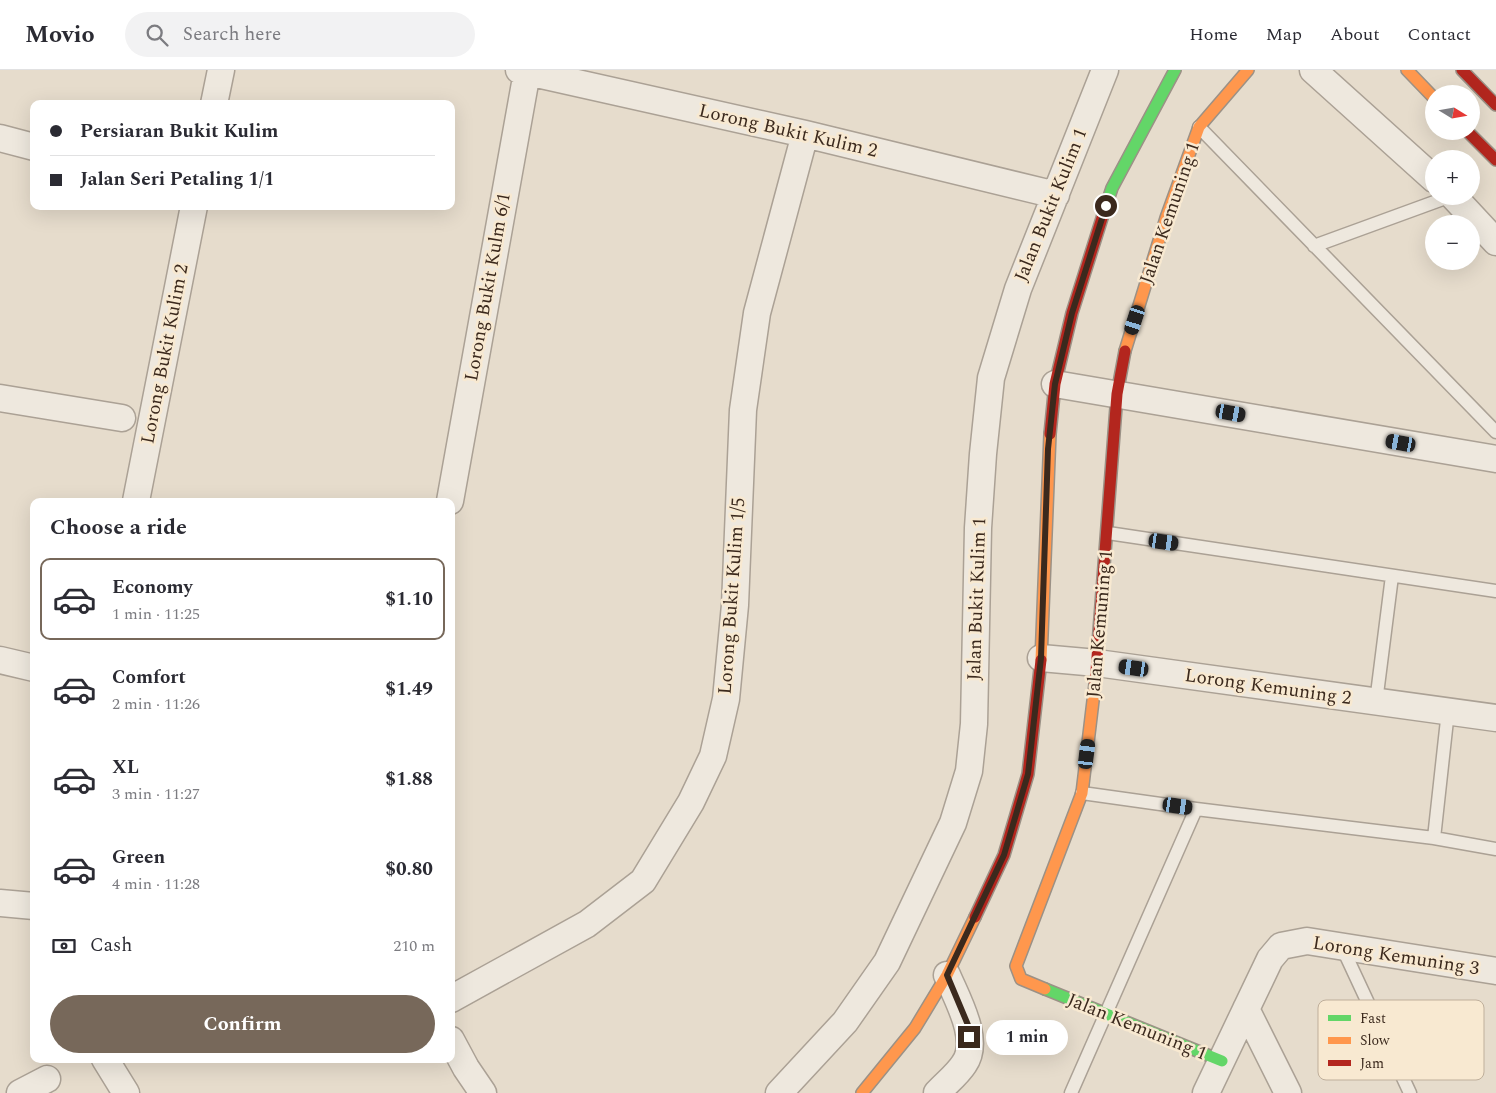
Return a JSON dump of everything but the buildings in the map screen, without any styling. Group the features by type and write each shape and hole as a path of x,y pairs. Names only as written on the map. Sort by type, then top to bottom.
{"street":[{"path":"215,100 221,70"},
{"name":"Jalan Bukit Kulim 1","path":"779,1093 845,1022 887,962 953,823 969,771 974,724 978,528 990,378 1018,289 1105,70"},
{"path":"862,1093 915,1028 947,975 1004,855 1028,774 1041,658 1048,449 1055,384 1072,313 1112,188 1175,70"},
{"name":"Jalan Kemuning 1","path":"1222,1061 1021,979 1016,966 1082,793 1097,663 1117,394 1124,354 1166,218 1199,127 1248,70"},
{"path":"1313,70 1425,171"},
{"path":"1406,70 1425,89"},
{"path":"1462,70 1496,105"},
{"name":"Lorong Bukit Kulim 2","path":"523,71 805,134 1056,195"},
{"name":"Lorong Bukit Kulm 6/1","path":"451,498 523,71"},
{"name":"Lorong Bukit Kulim 1/5","path":"455,997 587,924 643,881 691,802 713,756 726,699 735,605 744,401 757,314 805,134"},
{"path":"0,138 30,146"},
{"path":"1476,140 1496,160"},
{"path":"1461,205 1496,242"},
{"name":"Lorong Bukit Kulim 2","path":"137,498 193,210"},
{"path":"1055,384 1496,459"},
{"path":"0,398 122,418"},
{"name":"Lorong Kemuning 2","path":"1041,658 1097,663 1496,718"},
{"path":"0,660 30,667"},
{"path":"0,903 30,906"},
{"name":"Lorong Kemuning 3","path":"1206,1093 1270,959 1282,946 1307,941 1496,971"},
{"path":"937,1093 965,1064 969,1049 968,1025 947,975"},
{"path":"1246,1009 1288,1093"},
{"path":"455,1047 483,1093"},
{"path":"107,1063 126,1093"},
{"path":"20,1093 47,1079"}],"lane":[{"path":"1199,127 1496,432"},
{"path":"1314,246 1427,205"},
{"path":"1108,533 1496,591"},
{"path":"1376,702 1392,576"},
{"path":"1434,838 1448,711"},
{"path":"1082,793 1434,838 1496,849"},
{"path":"1071,1093 1196,809"},
{"path":"1342,947 1367,1000"},
{"path":"1404,1080 1410,1093"}],"traffic: fast":[{"path":"1103,215 1112,188 1175,70"},
{"path":"1045,989 1222,1061"}],"traffic: slow":[{"path":"1125,351 1166,218 1199,127 1248,70"},
{"path":"1407,70 1425,89"},
{"path":"1041,660 1050,434"},
{"path":"1045,989 1021,979 1016,966 1082,793 1095,684"},
{"path":"862,1093 915,1028 947,975 975,917"}],"traffic: jam":[{"path":"1462,70 1496,105"},
{"path":"1476,140 1496,160"},
{"path":"1050,434 1055,384 1072,313 1103,215"},
{"path":"1095,684 1117,394 1125,351"},
{"path":"975,917 1004,855 1028,774 1041,660"}],"route":[{"path":"969,1037 968,1025 947,975 1004,855 1028,774 1041,658 1048,449 1055,384 1072,313 1106,206"}]}
